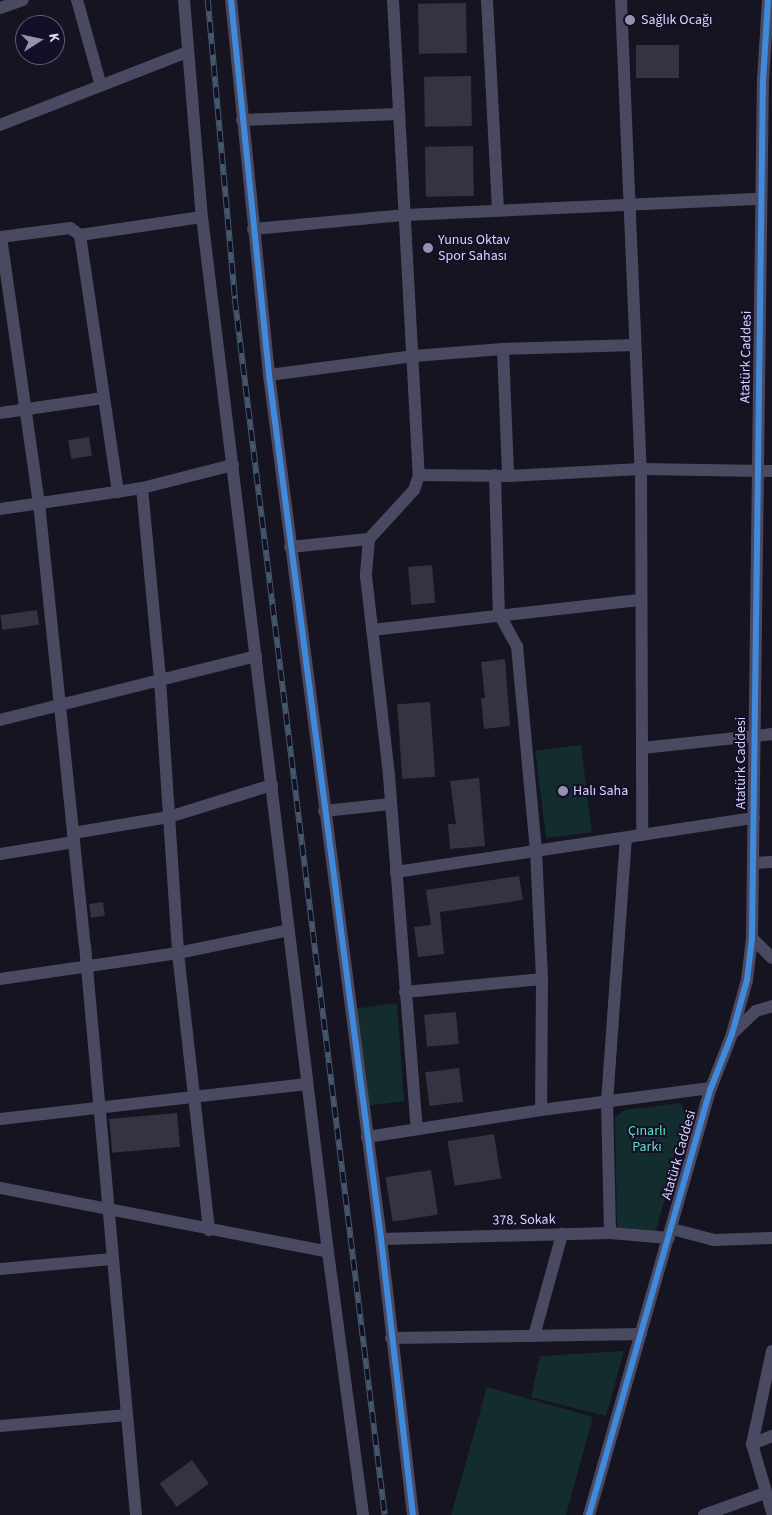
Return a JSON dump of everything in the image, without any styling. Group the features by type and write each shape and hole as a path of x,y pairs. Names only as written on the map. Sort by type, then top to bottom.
{"street":[{"path":"0,8 22,0"},
{"path":"77,0 101,86"},
{"path":"184,0 202,217 328,1252 364,1515"},
{"path":"231,0 269,375 380,1239 412,1515"},
{"path":"393,0 398,114 414,356 419,475 414,490 369,539 366,576 391,804 417,1128"},
{"path":"487,0 498,210"},
{"path":"621,0 641,469 642,835"},
{"name":"Atatürk Caddesi","path":"588,1515 592,1509 711,1088 732,1034 747,980 752,938 754,818 752,736 761,199 767,125 768,0"},
{"path":"0,124 187,52"},
{"path":"242,120 398,114"},
{"path":"253,229 405,215 761,199"},
{"path":"136,1515 107,1210 87,967 39,503 27,408 4,285 0,237 70,228 80,235 202,217"},
{"path":"80,235 118,492"},
{"path":"269,375 414,356 503,349 635,345"},
{"path":"503,349 508,476"},
{"path":"0,412 103,398"},
{"path":"0,509 142,488 233,465"},
{"path":"419,475 508,476 641,469 772,471"},
{"path":"494,475 499,614 516,646 536,851 542,979 540,1110"},
{"path":"142,488 160,680 178,952 209,1230"},
{"path":"290,547 369,539"},
{"path":"372,630 499,614 641,600"},
{"path":"0,720 256,656"},
{"path":"642,748 772,734"},
{"path":"0,854 169,817 272,785"},
{"path":"324,811 391,804"},
{"path":"396,872 754,818"},
{"path":"610,1233 607,1102 626,838"},
{"path":"753,863 772,862"},
{"path":"0,978 87,967 178,952 289,930"},
{"path":"752,938 772,958"},
{"path":"405,992 542,979"},
{"path":"732,1034 756,1011 772,1006"},
{"path":"0,1118 308,1084"},
{"path":"367,1137 540,1110 711,1088"},
{"path":"0,1188 328,1252"},
{"name":"378. Sokak","path":"380,1239 610,1233 670,1234 714,1240 772,1238"},
{"path":"534,1336 562,1234"},
{"path":"0,1269 112,1259"},
{"path":"391,1338 641,1334"},
{"path":"772,1351 752,1444 772,1512"},
{"path":"0,1426 126,1415"},
{"path":"752,1444 772,1436"},
{"path":"704,1515 765,1492"}],"green space":[{"name":"Halı Saha","path":"581,745 592,832 546,838 535,751"},
{"path":"397,1003 404,1101 367,1106 353,1009"},
{"name":"Çınarlı Parkı","path":"680,1103 687,1116 656,1231 620,1231 617,1226 615,1117 625,1110"},
{"path":"624,1351 606,1416 531,1397 540,1356"},
{"path":"487,1387 593,1417 566,1515 451,1515"}],"building":[{"path":"466,3 467,53 419,54 418,4"},
{"path":"636,45 679,45 679,78 636,78"},
{"path":"471,76 472,126 425,127 424,77"},
{"path":"473,146 474,196 426,197 425,147"},
{"path":"89,437 92,456 71,459 68,440"},
{"path":"432,565 435,603 411,605 408,567"},
{"path":"37,610 39,625 2,630 0,615"},
{"path":"505,659 510,726 484,729 481,698 485,698 481,662"},
{"path":"430,702 435,777 402,779 397,704"},
{"path":"479,778 485,846 450,849 448,824 456,824 450,781"},
{"path":"519,876 523,900 440,912 444,954 418,957 414,927 431,925 426,890"},
{"path":"103,902 105,916 91,918 89,904"},
{"path":"456,1012 459,1044 427,1047 424,1015"},
{"path":"459,1068 463,1102 429,1106 425,1072"},
{"path":"177,1113 180,1147 112,1153 109,1119"},
{"path":"494,1134 501,1178 455,1186 448,1141"},
{"path":"431,1170 438,1214 393,1222 386,1177"},
{"path":"192,1460 209,1483 177,1507 160,1484"}],"railway":[{"path":"208,0 235,299 385,1515"}],"cycle path":[{"path":"231,0 269,375 381,1239 413,1515"},
{"path":"589,1515 711,1088 732,1034 747,980 752,938 763,80 768,0"}],"place":[{"name":"Sağlık Ocağı","path":"630,20"},
{"name":"Yunus Oktav Spor Sahası","path":"428,248"},
{"name":"Halı Saha","path":"563,791"}]}
